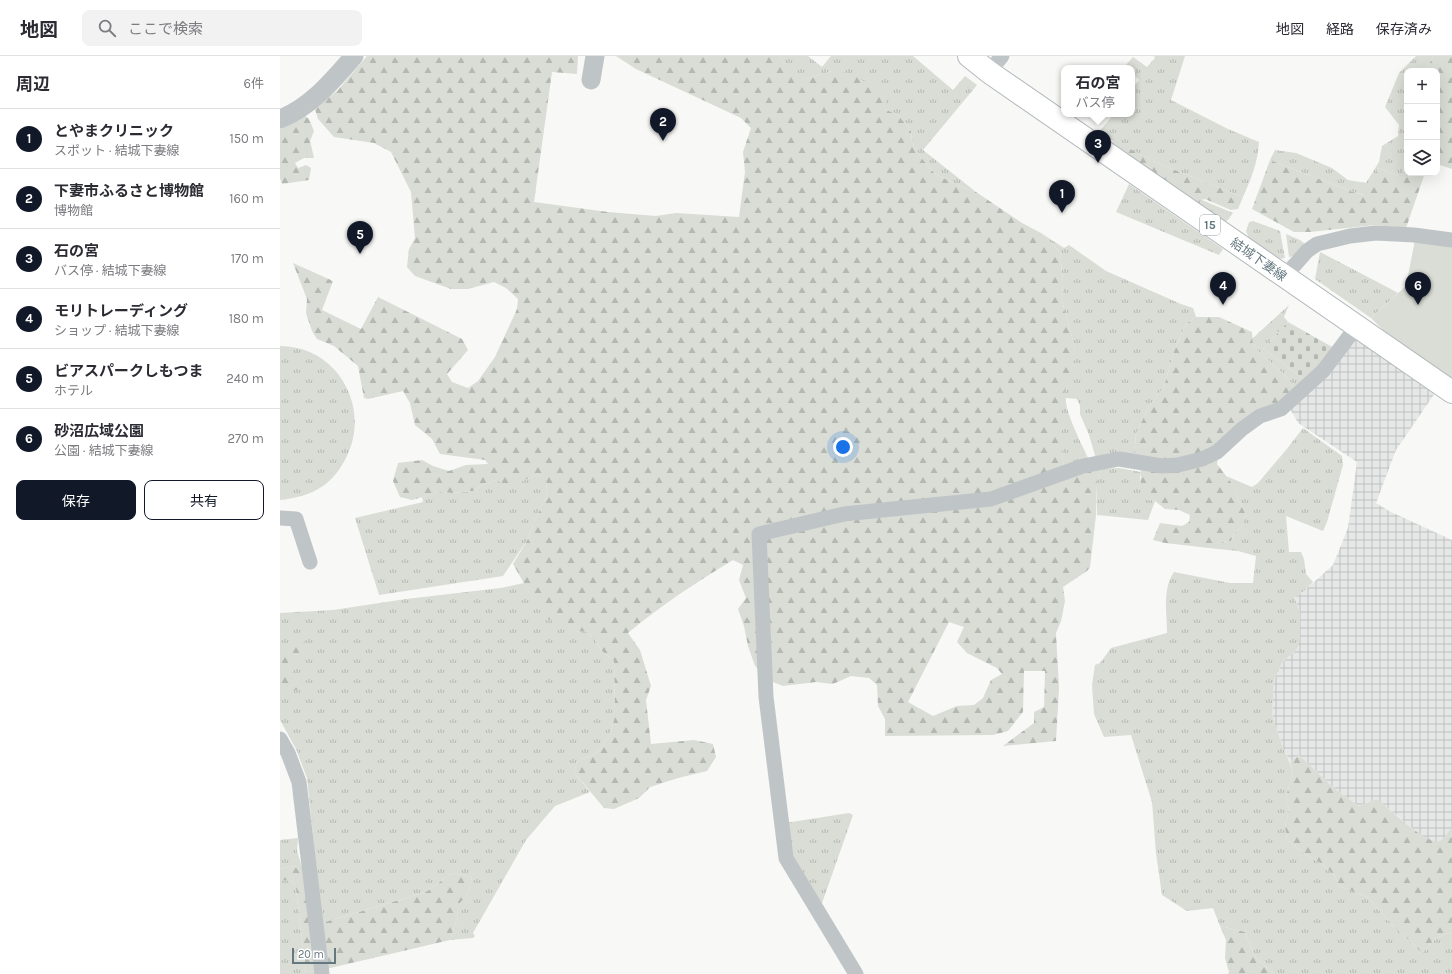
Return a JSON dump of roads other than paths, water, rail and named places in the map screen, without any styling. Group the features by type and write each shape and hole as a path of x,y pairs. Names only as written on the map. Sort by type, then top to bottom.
{"main road":[{"name":"結城下妻線","path":"969,56 996,64 1061,112"},
{"name":"結城下妻線","path":"1068,117 1284,277 1452,392"}],"street":[{"path":"280,119 290,115 321,92 354,56"},
{"path":"591,80 595,56"},
{"path":"1284,277 1307,251 1317,244 1350,236 1376,233 1414,235 1452,240"},
{"path":"856,974 786,858 766,697 759,534 844,514 991,499 1083,466 1119,459 1162,466 1178,465 1202,459 1217,452 1242,429 1260,416 1280,409 1323,370 1357,326"},
{"path":"280,518 296,520 310,562"},
{"path":"280,739 288,753 299,782 322,974"}],"place":[{"name":"下妻市ふるさと博物館","path":"663,141"},
{"name":"石の宮","path":"1098,163"},
{"name":"とやまクリニック","path":"1062,213"},
{"name":"ビアスパークしもつま","path":"360,254"},
{"name":"モリトレーディング","path":"1223,305"},
{"name":"砂沼広域公園","path":"1418,305"}]}
